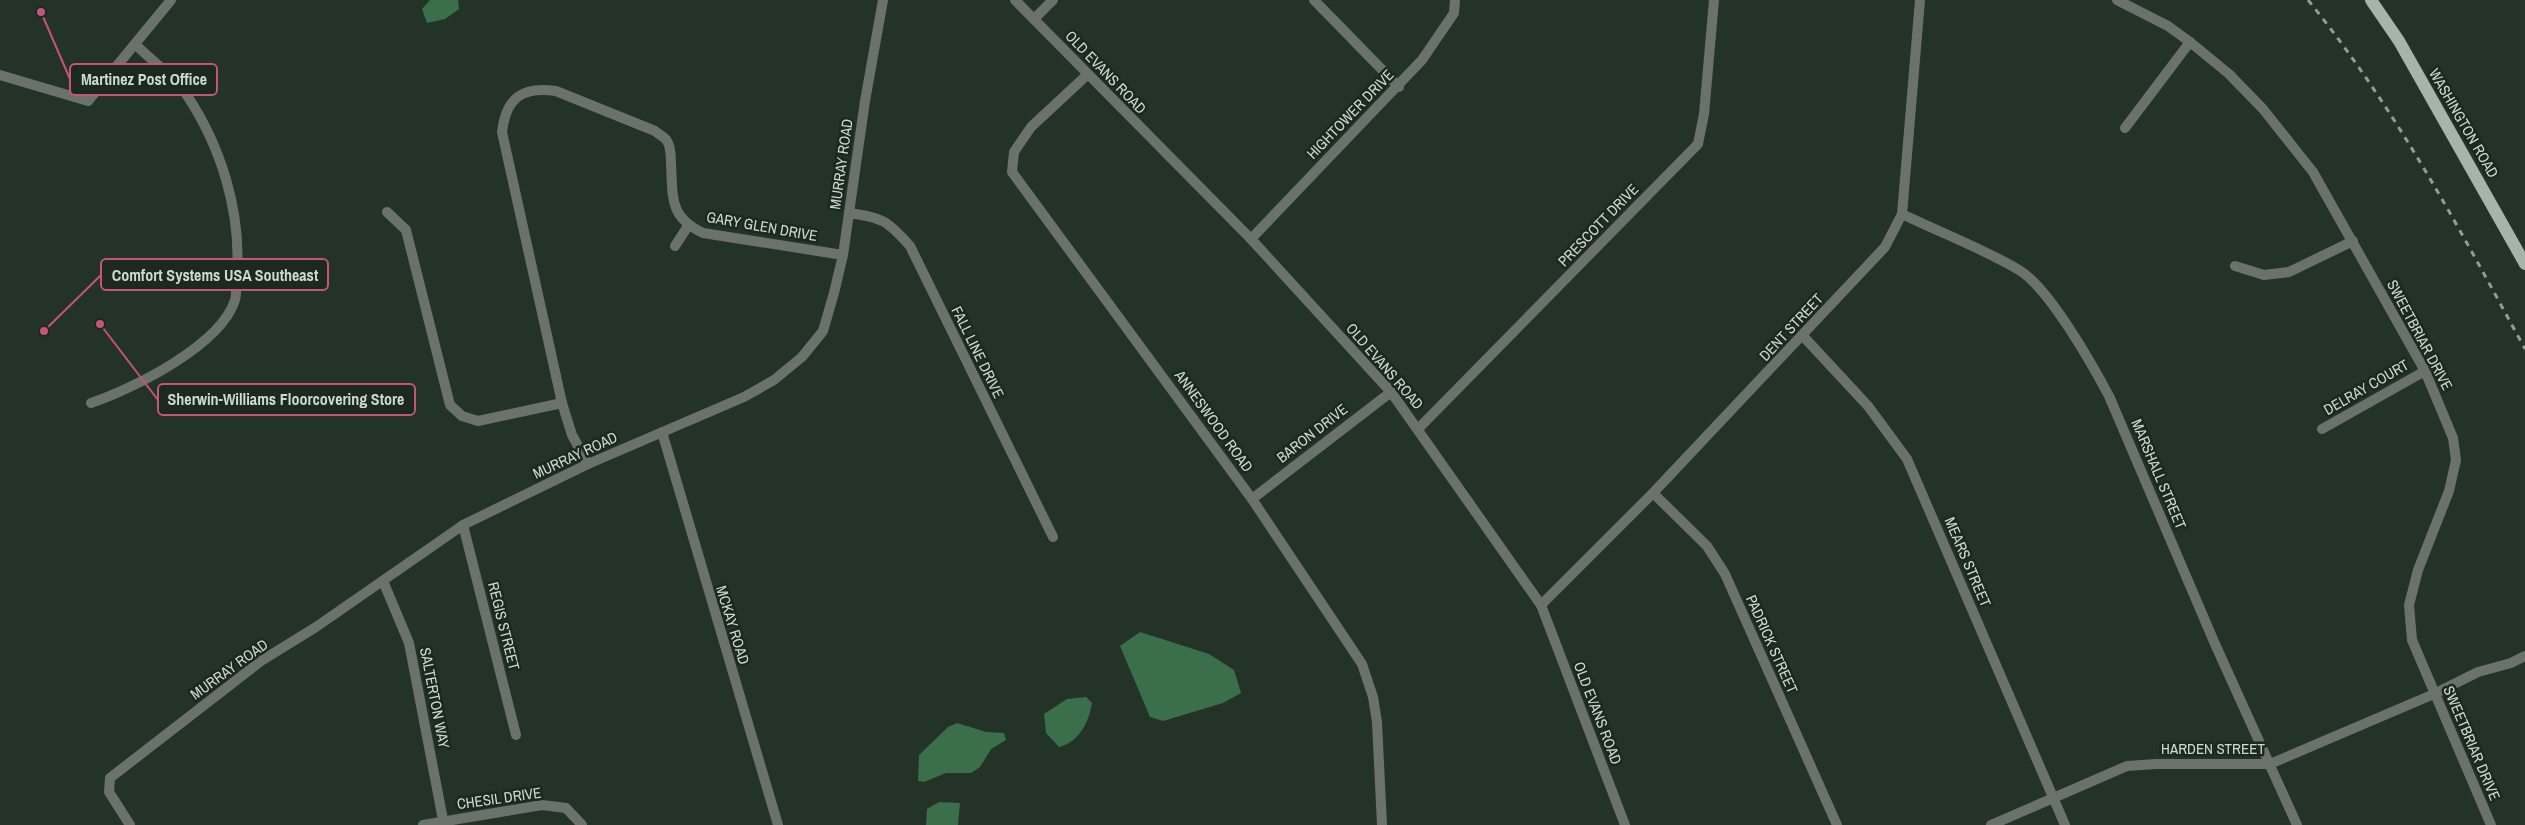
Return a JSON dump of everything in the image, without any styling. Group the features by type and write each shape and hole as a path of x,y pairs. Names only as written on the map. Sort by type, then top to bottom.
{"main road":[{"name":"WASHINGTON ROAD","path":"2370,0 2399,41 2525,264"}],"street":[{"path":"0,75 88,102 171,0"},
{"name":"MURRAY ROAD","path":"130,825 109,792 110,778 261,661 316,627 463,525 588,464 744,397 774,380 802,357 823,331 843,255 865,101 883,0"},
{"name":"OLD EVANS ROAD","path":"1015,0 1251,239 1391,392 1541,605 1625,825"},
{"path":"1034,19 1053,0"},
{"path":"1314,0 1398,86"},
{"name":"HIGHTOWER DRIVE","path":"1251,239 1398,86 1436,41 1454,13 1455,0"},
{"name":"PRESCOTT DRIVE","path":"1418,430 1698,144 1704,114 1714,0"},
{"name":"DENT STREET","path":"1541,605 1653,493 1885,247 1902,214 1920,0"},
{"name":"SWEETBRIAR DRIVE","path":"2122,1 2168,26 2190,42 2229,74 2263,109 2313,172 2425,371 2454,438 2456,460 2449,491 2418,570 2409,605 2412,640 2491,825"},
{"path":"2125,128 2190,42"},
{"path":"91,403 143,381 186,355 216,330 235,300 238,252 230,190 211,140 185,93 135,44"},
{"name":"ANNESWOOD ROAD","path":"1087,75 1031,128 1014,152 1012,172 1252,499 1362,664 1373,697 1377,722 1382,825"},
{"name":"GARY GLEN DRIVE","path":"562,403 502,132 504,116 518,97 535,90 556,91 655,131 667,140 671,155 673,198 677,213 688,226 703,233 843,255"},
{"path":"387,212 406,230 450,406 462,416 478,421 562,403 572,435 588,464"},
{"name":"FALL LINE DRIVE","path":"849,213 879,217 894,227 910,246 1053,537"},
{"name":"MARSHALL STREET","path":"1902,214 2020,271 2046,298 2066,326 2109,396 2211,635 2296,825"},
{"path":"675,246 688,226"},
{"path":"2235,266 2264,275 2289,272 2353,242"},
{"name":"MEARS STREET","path":"1803,336 1868,406 1907,460 2065,825"},
{"name":"DELRAY COURT","path":"2322,429 2425,371"},
{"name":"BARON DRIVE","path":"1252,499 1391,392"},
{"name":"MCKAY ROAD","path":"662,432 778,825"},
{"name":"PADRICK STREET","path":"1653,493 1707,546 1725,574 1837,825"},
{"name":"REGIS STREET","path":"463,525 516,735"},
{"name":"SALTERTON WAY","path":"383,581 409,643 444,824"},
{"name":"HARDEN STREET","path":"1991,825 2127,766 2156,764 2270,764 2434,694 2478,672 2511,663 2525,656"},
{"name":"CHESIL DRIVE","path":"423,825 444,824 542,805 566,808 582,825"}],"shaded area":[{"path":"430,0 458,0 459,9 445,19 427,23 422,9"},
{"path":"1140,632 1209,654 1234,670 1241,693 1223,703 1163,721 1150,717 1120,646"},
{"path":"1086,697 1092,703 1086,724 1072,741 1059,747 1046,733 1044,714 1067,699"},
{"path":"957,723 986,732 1004,733 1006,740 991,749 980,767 971,773 946,773 924,782 918,781 919,755 948,727"},
{"path":"939,802 960,803 958,825 926,825 927,809"}],"railway":[{"path":"2308,0 2340,41 2369,83 2424,169 2525,349"}],"place":[{"name":"Martinez Post Office","path":"41,12"},
{"name":"Sherwin-Williams Floorcovering Store","path":"100,324"},
{"name":"Comfort Systems USA Southeast","path":"44,331"}]}
